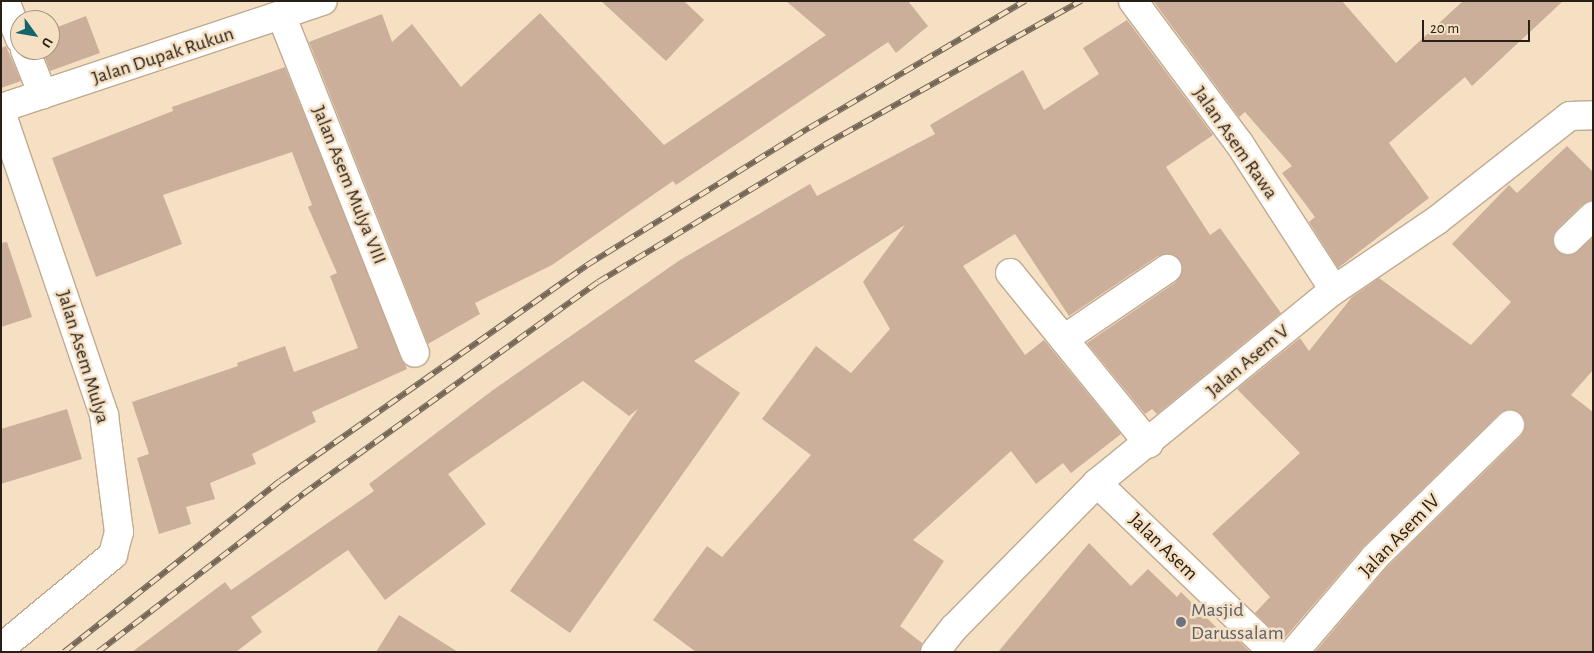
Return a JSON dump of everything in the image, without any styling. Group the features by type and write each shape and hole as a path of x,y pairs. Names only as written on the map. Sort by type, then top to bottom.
{"street":[{"path":"5,1 10,14"},
{"name":"Jalan Dupak Rukun","path":"1,110 282,17 323,1"},
{"name":"Jalan Asem Rawa","path":"1133,1 1239,143 1334,290"},
{"name":"Jalan Asem Mulya VIII","path":"282,17 415,353"},
{"path":"29,60 43,95"},
{"name":"Jalan Asem Mulya","path":"1,110 104,415 119,532 112,555 1,648"},
{"name":"Jalan Asem V","path":"935,652 954,628 1097,483 1149,444 1334,290 1436,221 1570,116 1593,115"},
{"path":"1568,240 1593,216"},
{"path":"1064,339 1167,269"},
{"path":"1010,273 1149,444"},
{"name":"Jalan Asem IV","path":"1294,652 1375,557 1510,425"},
{"name":"Jalan Asem","path":"1097,483 1272,652"}],"building":[{"path":"601,1 684,1 704,20 666,61"},
{"path":"786,1 908,1 928,26 896,53 888,42 676,185 673,181 552,265 475,303 480,314 428,344 309,42 382,14 392,42 412,24 461,87 540,13 664,145 826,35"},
{"path":"1342,1 1396,63 1463,1 1563,1 1472,86 1465,77 1389,143 1429,198 1338,268 1309,222 1315,217 1282,173 1292,166 1245,112 1239,117 1154,2"},
{"path":"86,16 100,53 50,71 46,60 60,60 60,26"},
{"path":"1127,20 1213,135 1166,167 1210,235 1220,228 1281,313 1157,414 1152,409 1145,414 1087,343 1176,282 1182,267 1174,255 1158,256 1069,316 1015,234 963,266 1025,355 1044,340 1121,434 1071,473 1063,463 1036,484 1011,451 913,540 944,561 900,626 922,643 920,652 696,652 653,620 707,546 722,557 811,455 762,419 816,346 851,373 890,329 863,282 905,225 694,361 740,393 570,633 510,591 638,409 629,416 583,381 448,474 486,524 385,600 348,550 251,617 262,632 236,652 132,652 225,582 231,590 374,491 369,484 493,390 680,260 810,184 817,196 935,134 930,125 1023,70 1044,110 1099,74 1083,48"},
{"path":"6,46 10,60 12,60 21,81 1,88 1,48"},
{"path":"285,67 407,369 312,412 316,422 252,454 256,464 210,483 215,499 186,507 191,524 159,534 137,458 149,454 132,402 238,366 237,363 285,346 294,372 358,348 330,276 337,273 308,207 312,205 292,152 163,195 182,244 96,277 52,158 173,111 172,107"},
{"path":"1567,146 1593,172 1593,201 1582,205 1557,229 1553,243 1557,251 1571,255 1593,238 1593,370 1571,395 1593,412 1593,652 1315,652 1386,568 1521,436 1525,421 1514,410 1499,414 1364,546 1283,640 1255,613 1270,597 1212,534 1300,453 1237,389 1300,338 1309,351 1352,297 1379,278 1471,345 1511,302 1452,244 1509,185 1517,193"},
{"path":"7,242 32,317 1,327 1,243"},
{"path":"67,409 82,459 1,484 1,429"},
{"path":"1089,543 1131,586 1148,569 1177,597 1181,592 1228,639 1233,635 1250,652 998,652"},
{"path":"399,615 458,652 376,652"}],"railway":[{"path":"64,652 280,481 587,265 809,128 1025,1"},
{"path":"98,652 303,494 598,282 824,145 1081,1"}],"place":[{"name":"Masjid Darussalam","path":"1181,622"}]}
